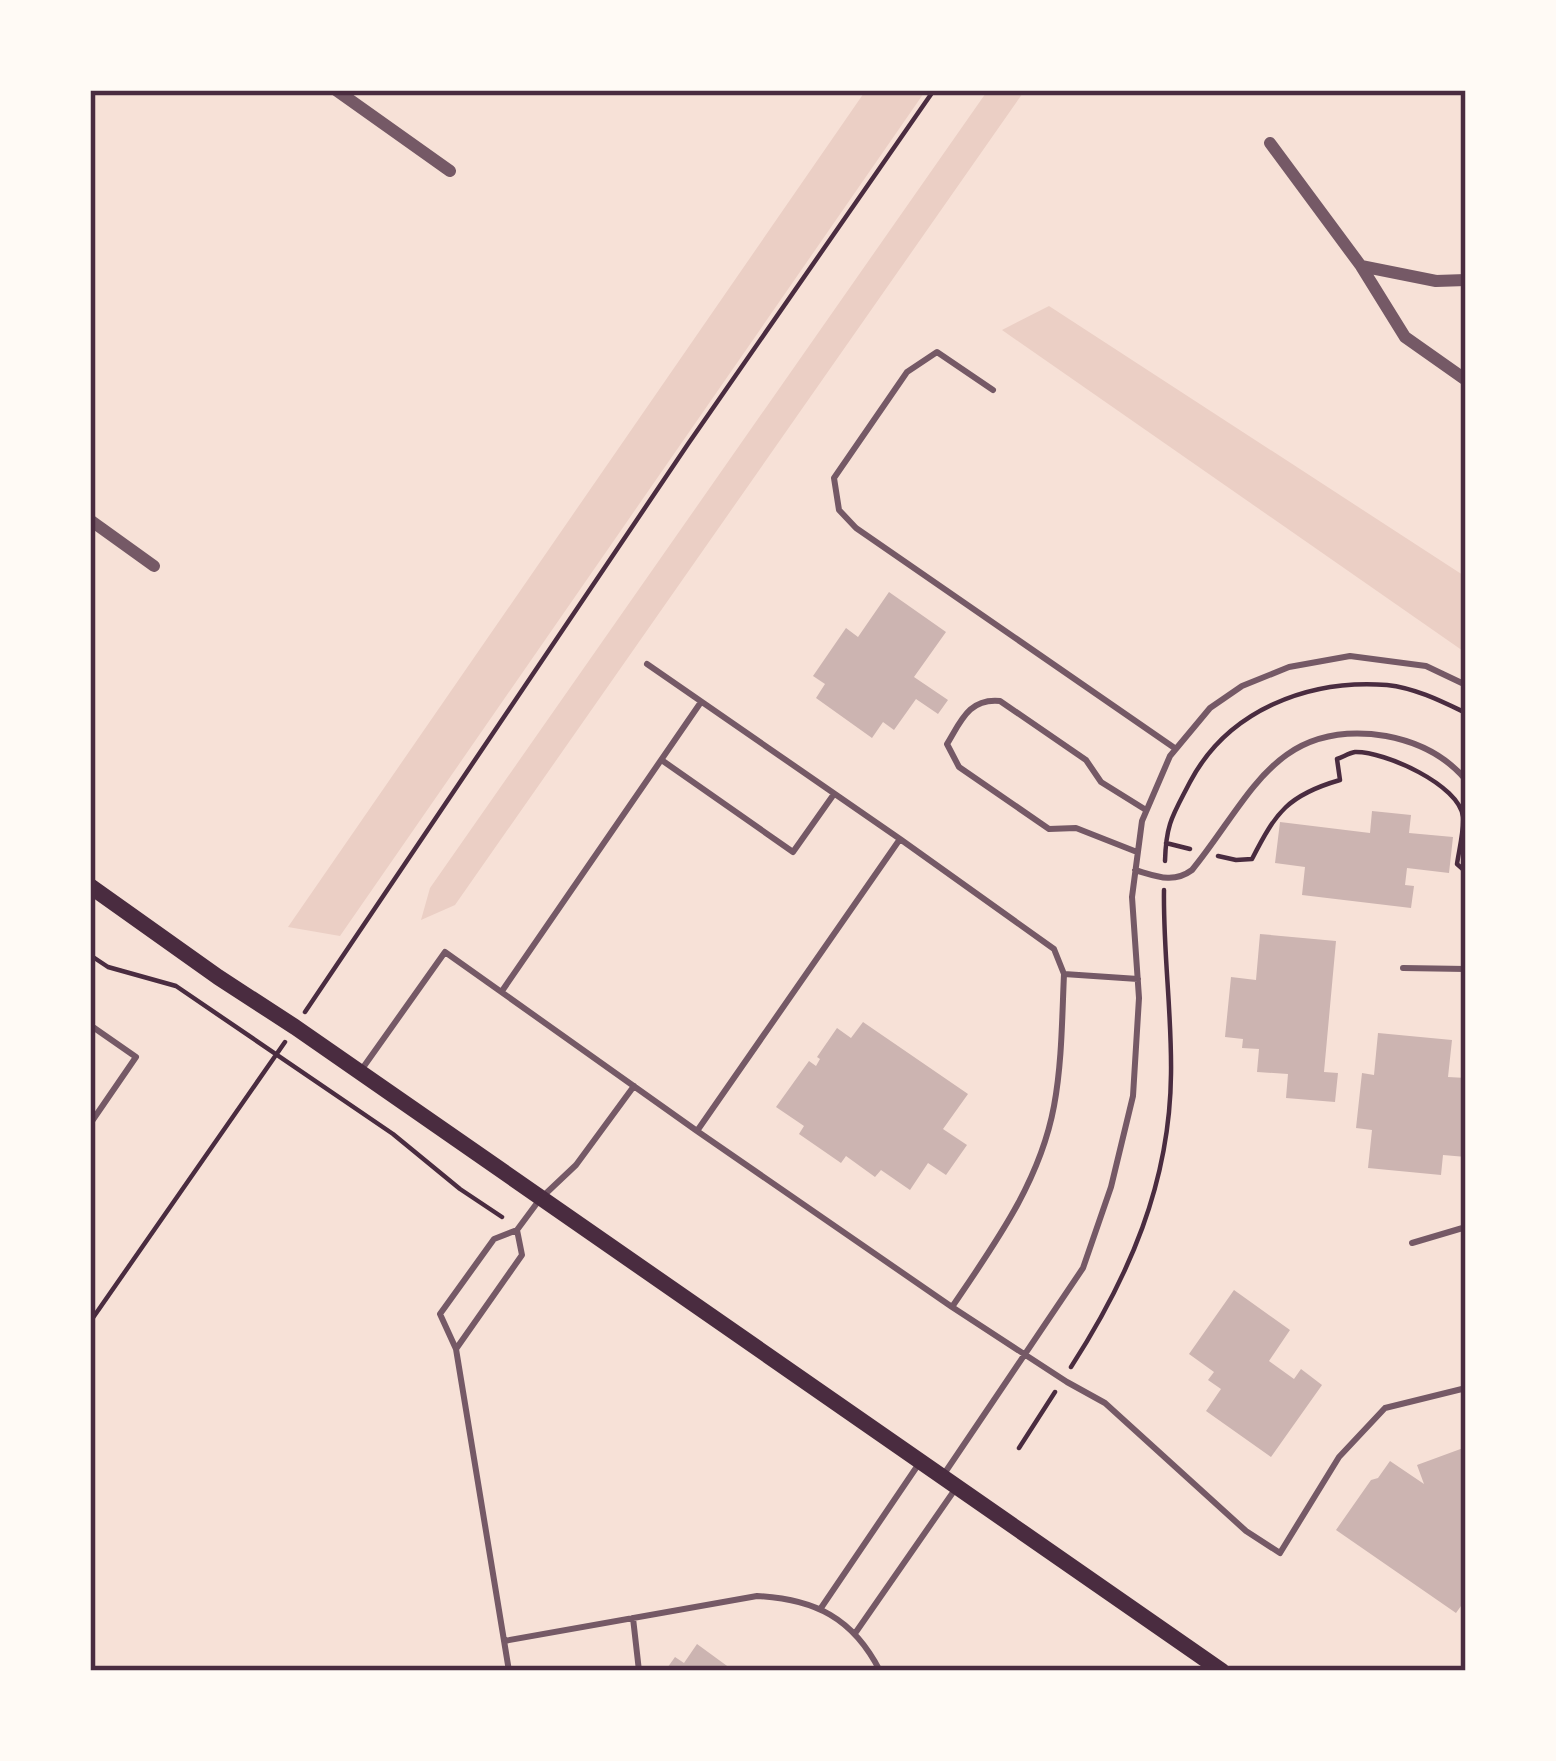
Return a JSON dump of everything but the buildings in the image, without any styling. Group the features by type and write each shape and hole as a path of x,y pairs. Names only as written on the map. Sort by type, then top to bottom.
{"main road":[{"path":"90,886 1222,1671"}],"street":[{"path":"336,90 450,170"},
{"path":"1270,143 1361,266 1405,338 1466,380"},
{"path":"1361,266 1436,281 1466,280"},
{"path":"90,520 154,566"}],"lane":[{"path":"993,390 937,352 908,372 834,478 839,510 856,528 1176,749"},
{"path":"856,1632 1024,1354 1083,1268 1111,1187 1133,1096 1139,998 1132,897 1142,821 1170,756 1210,708 1242,686 1288,668 1350,656 1426,666 1466,686"},
{"path":"647,664 1054,949 1064,974 1053,1111 1030,1180 1006,1227 952,1307"},
{"path":"1138,852 1076,828 1048,829 959,767 947,744 971,706 1000,701 1087,760 1101,782 1146,810"},
{"path":"501,992 701,702"},
{"path":"1135,870 1165,879 1192,870 1259,778 1299,746 1320,738 1363,733 1392,737 1442,756 1466,781"},
{"path":"662,760 794,852 834,794"},
{"path":"697,1131 899,839"},
{"path":"359,1072 445,952 952,1307 1106,1403 1246,1531 1280,1553 1339,1457 1385,1408 1466,1388"},
{"path":"1403,968 1466,969"},
{"path":"1064,974 1138,979"},
{"path":"90,1025 136,1058 90,1124"},
{"path":"509,1671 456,1349 440,1314 494,1239 519,1228 540,1199 576,1165 634,1086"},
{"path":"1412,1244 1466,1227"},
{"path":"456,1349 522,1255 519,1228"},
{"path":"820,1608 920,1462"},
{"path":"503,1641 757,1596 783,1598 820,1608 856,1632 880,1671"},
{"path":"633,1618 639,1671"}],"path":[{"path":"317,994 688,444 934,90"},
{"path":"1019,1448 1099,1324 1144,1231 1166,1141 1171,1074 1163,927 1166,829 1197,769 1232,727 1289,695 1330,686 1389,685 1423,693 1466,713"},
{"path":"1166,843 1236,860 1252,859 1270,823 1288,804 1312,788 1340,780 1337,758 1355,752 1432,778 1457,801 1463,816 1457,864 1466,872"},
{"path":"90,955 108,967 176,986 393,1134 460,1189 519,1228"},
{"path":"90,1322 277,1053"}],"shaded area":[{"path":"866,90 926,90 340,936 288,927"},
{"path":"988,90 1025,90 455,905 421,920 430,888"},
{"path":"1049,306 1466,577 1466,653 1002,330"}]}
